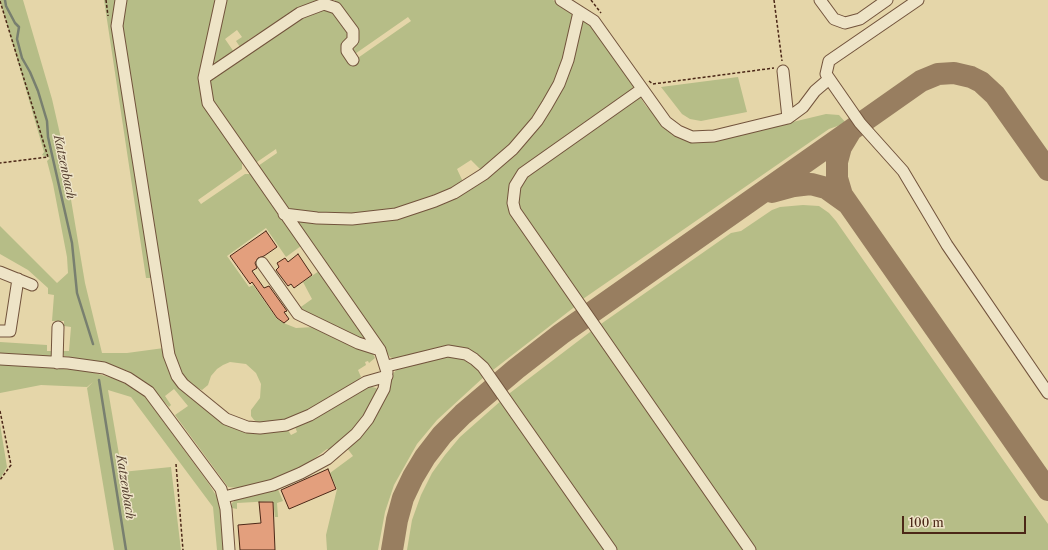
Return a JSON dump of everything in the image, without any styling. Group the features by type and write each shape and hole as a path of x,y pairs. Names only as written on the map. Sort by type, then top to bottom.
{"street":[{"path":"121,0 117,26 169,355 177,376 183,384 226,418 247,427 260,428 286,425 310,415 387,371 448,351 466,354 483,367 611,550"},
{"path":"221,0 204,78 208,103 380,350 387,371 384,389 368,419 356,434 327,459 301,473 273,485 224,497"},
{"path":"561,0 594,21 644,85 666,122 678,131 692,137 714,136 788,118 803,107 815,91 829,79"},
{"path":"820,0 834,19 845,23 860,19 887,0"},
{"path":"918,0 829,61 826,74 864,128 903,171 947,245 1048,393"},
{"path":"204,78 300,13 324,4 336,8 353,31 353,40 348,46 347,51 353,60"},
{"path":"284,214 345,219 396,214 435,202 454,193 484,174 514,149 537,121 547,105 559,84 568,60 579,12"},
{"path":"783,69 788,118"},
{"path":"644,85 523,173 519,177 515,186 513,203 515,211 750,550"},
{"path":"262,263 298,314 358,343 380,350"},
{"path":"0,272 32,285"},
{"path":"0,331 10,331 18,279"},
{"path":"57,363 58,327"},
{"path":"0,359 88,366 116,372 149,392 218,484 224,497 229,550"}],"path":[{"path":"591,0 604,18"},
{"path":"644,85 783,69 774,0"},
{"path":"0,1 48,157 0,163"},
{"path":"0,411 11,465 0,480"},
{"path":"176,464 183,550"}],"green space":[{"path":"0,0 23,0 52,99 60,134 85,283 102,353 127,353 164,348 173,373 241,431 243,429 286,427 291,435 297,432 294,424 368,386 376,388 378,390 359,424 331,450 327,449 303,467 274,479 238,488 228,487 175,415 188,406 174,389 165,396 171,405 169,407 149,385 128,371 105,363 64,356 63,351 69,351 71,327 64,326 64,321 52,321 54,295 48,294 48,288 28,270 0,254 0,226 57,283 68,273 67,257 47,161 50,158 42,155 44,152"},
{"path":"104,0 119,0 153,278 146,278"},
{"path":"123,0 214,0 215,6 201,86 242,161 242,169 198,200 201,204 245,174 251,174 301,246 286,257 266,228 227,256 249,287 253,285 277,319 296,328 314,327 372,352 375,358 369,363 368,361 365,362 366,365 358,370 361,377 353,385 293,419 261,424 254,420 251,416 251,410 260,398 261,384 256,373 246,364 230,362 223,365 211,376 208,385 202,390 184,382 175,366 119,22"},
{"path":"224,0 317,0 267,33 264,30 248,40 249,43 243,47 240,47 236,41 242,37 237,30 225,39 234,52 216,65 212,59"},
{"path":"335,0 553,0 572,12 575,20 556,79 546,99 518,139 484,170 480,169 471,160 457,169 464,184 437,197 397,210 354,216 305,213 287,208 258,168 258,166 277,153 276,149 257,162 254,162 215,106 210,94 209,83 211,77 300,15 301,17 326,7 334,10 351,33 352,37 345,47 345,52 352,62 411,21 408,17 352,56 349,49 356,37 356,33 339,9 333,4"},
{"path":"587,22 597,31 635,86 634,89 535,160 511,201 577,305 493,370 466,350 394,359 390,357 298,224 298,221 329,222 447,200 539,124 581,23"},
{"path":"738,77 747,112 701,121 690,119 682,114 661,87"},
{"path":"638,94 646,106 668,129 726,138 826,114 839,115 846,123 829,129 580,301 518,210 520,182"},
{"path":"803,205 819,206 829,213 836,221 1048,524 1048,550 754,550 598,326 731,233 741,231 772,210 780,207"},
{"path":"319,271 369,340 365,342 298,309 312,299 303,282"},
{"path":"594,329 748,550 613,550 506,396"},
{"path":"0,342 47,345 47,351 54,351 51,356 47,357 0,354"},
{"path":"448,354 465,356 486,375 437,420 417,444 394,485 385,512 378,550 327,550 326,535 337,489 330,473 353,456 347,448 391,376 399,367"},
{"path":"0,364 88,371 119,380 143,394 217,497 220,509 224,550 217,550 213,507 131,397 108,390 122,472 171,467 181,550 114,550 87,388 93,382 87,387 41,385 0,393"},
{"path":"503,399 608,550 407,550 412,520 421,495 432,473 460,437"},
{"path":"0,424 7,467 0,479"},
{"path":"277,487 283,501 277,503 278,517 275,517 273,501 237,503 237,509 232,508 232,503 237,499"}],"building":[{"path":"266,231 277,247 264,256 258,258 255,263 257,268 252,271 264,288 269,286 287,311 284,312 289,319 284,323 277,318 252,282 250,284 230,256"},
{"path":"298,254 312,275 294,288 291,284 288,286 276,270 279,267 277,263 285,258 288,262"},
{"path":"328,469 336,489 289,509 281,490"},
{"path":"259,502 273,502 275,550 240,550 238,525 261,523"}],"waterway":[{"name":"Katzenbach","path":"5,0 6,6 15,23 19,27 17,39 22,58 38,91 47,121 48,137 72,243 77,293 93,344"},
{"name":"Katzenbach","path":"99,380 126,550"}],"taxiway":[{"path":"392,550 397,520 403,498 413,477 425,457 442,435 463,414 516,369 561,334 921,81 938,74 954,73 971,77 981,82 995,95 1048,170"},
{"path":"850,132 841,147 837,162 837,178 842,195 1048,490"},
{"path":"772,192 794,186 811,184 826,188 847,203"}]}
